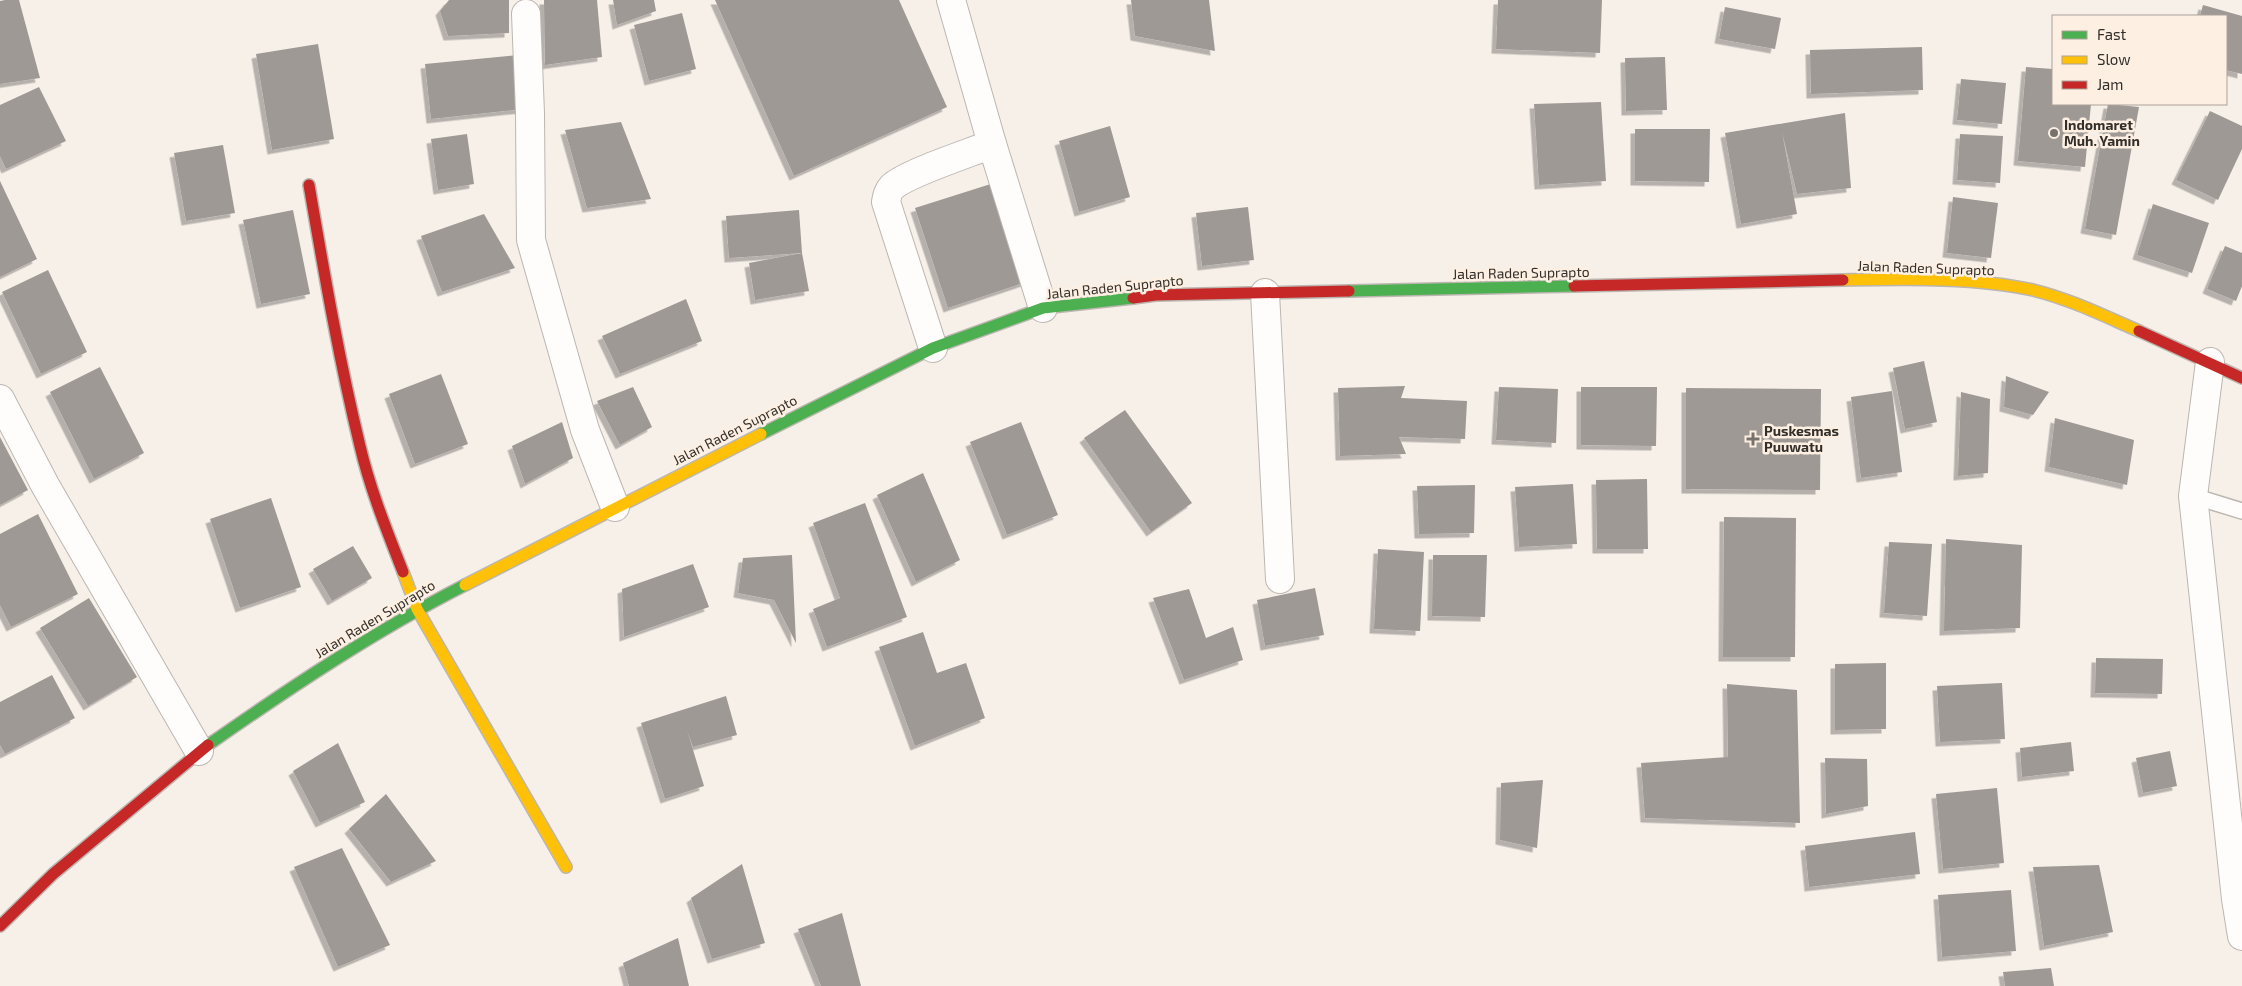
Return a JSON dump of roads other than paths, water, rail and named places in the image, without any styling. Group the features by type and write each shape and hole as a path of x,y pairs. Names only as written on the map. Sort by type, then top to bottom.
{"main road":[{"path":"309,185 333,323 360,448 382,517 417,609 566,867"},
{"name":"Jalan Raden Suprapto","path":"0,926 53,874 199,751 311,674 417,609 615,507 933,348 1043,308 1156,295 1855,281 1971,282 2032,290 2068,301 2210,362 2242,378"}],"street":[{"path":"951,0 992,144 1043,308"},
{"path":"526,14 530,113 531,240 585,430 615,507"},
{"path":"933,348 886,202 887,195 891,188 905,179 992,144"},
{"path":"1265,293 1280,579"},
{"path":"2210,362 2193,496 2242,936"},
{"path":"0,399 45,486 199,751"}],"lane":[{"path":"2193,496 2242,511"}],"place":[{"name":"Indomaret Muh. Yamin","path":"2054,133"},
{"name":"Puskesmas Puuwatu","path":"1753,439"}]}
